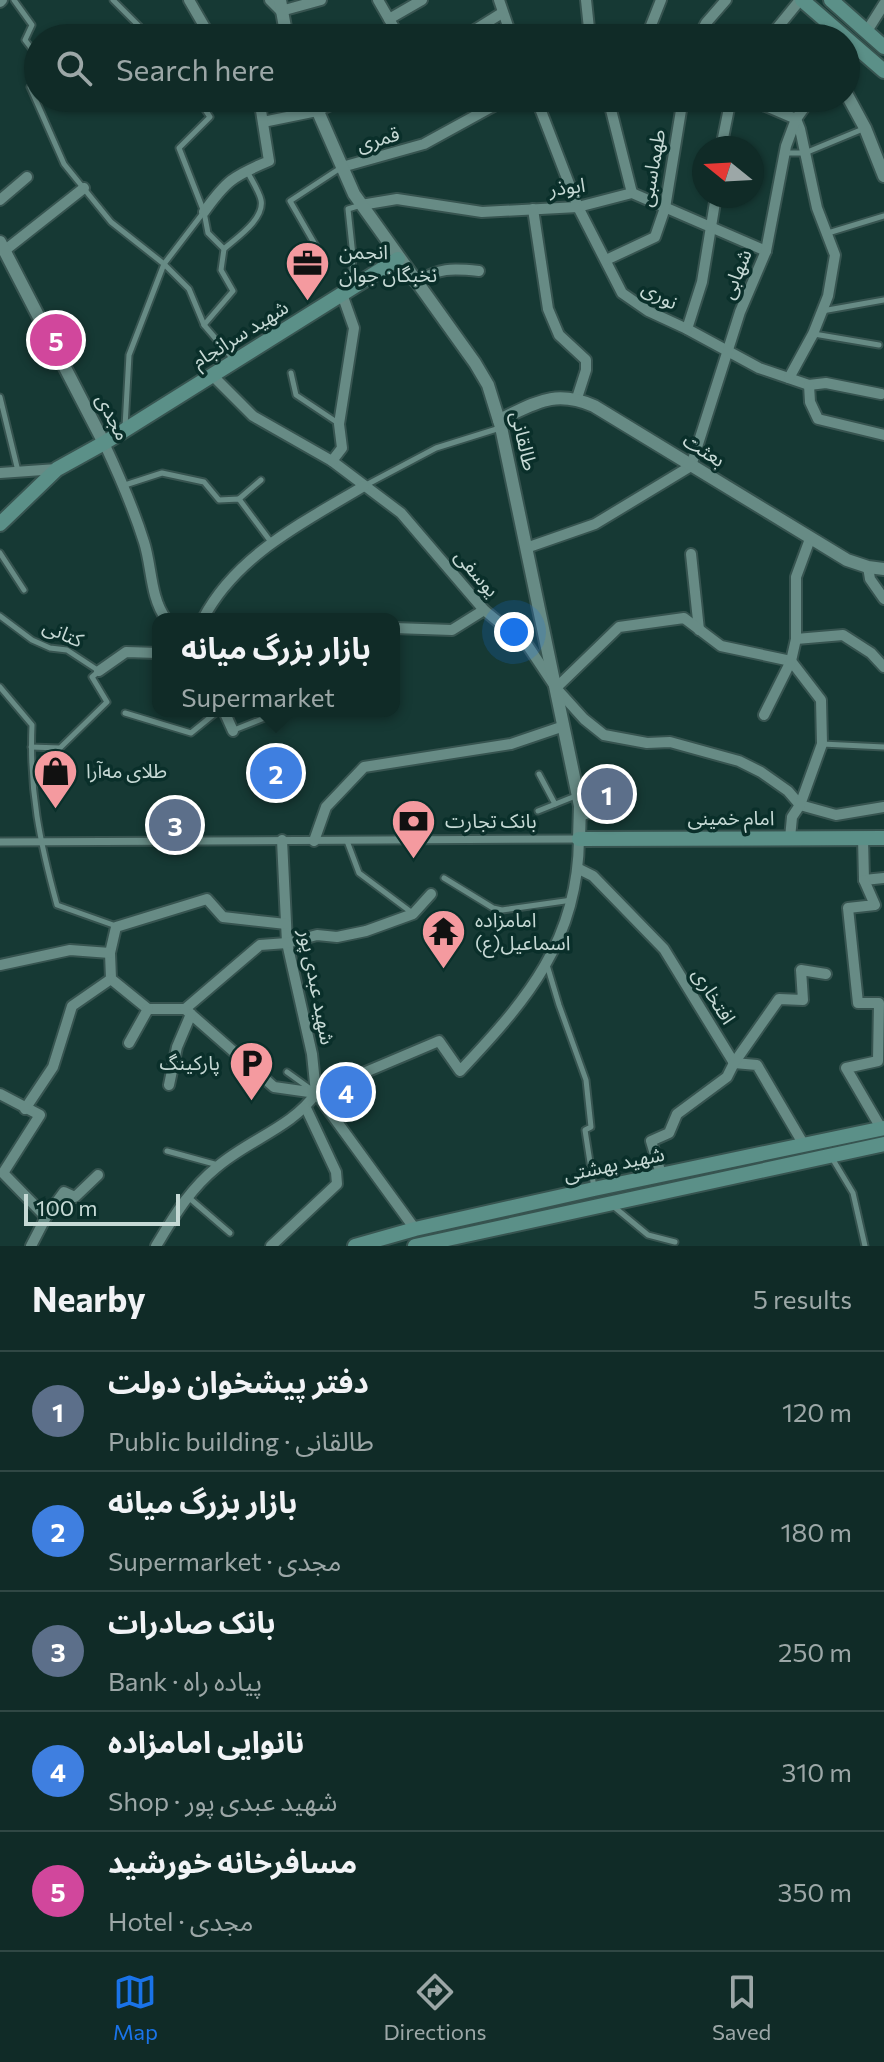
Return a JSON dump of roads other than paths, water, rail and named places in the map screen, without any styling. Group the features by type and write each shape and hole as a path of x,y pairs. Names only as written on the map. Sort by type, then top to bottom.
{"main road":[{"path":"801,0 825,24"},
{"path":"831,0 859,24"},
{"path":"860,25 884,47"},
{"path":"860,39 867,31"},
{"path":"860,56 884,71"},
{"name":"شهید سرانجام","path":"0,524 57,469 104,443 398,259"},
{"name":"امام خمینی","path":"579,839 884,838"},
{"name":"شهید بهشتی","path":"355,1246 415,1229 882,1128"},
{"name":"شهید بهشتی","path":"423,1245 884,1144"},
{"path":"415,1229 423,1245"}],"street":[{"path":"189,0 203,24"},
{"path":"270,0 280,6 321,0"},
{"path":"378,0 392,24"},
{"path":"389,19 422,0"},
{"path":"499,0 506,24"},
{"path":"586,0 587,24"},
{"path":"652,24 661,0"},
{"path":"705,24 726,0"},
{"path":"781,24 801,0"},
{"path":"867,31 884,4"},
{"path":"484,24 502,13"},
{"path":"204,212 223,185 246,170 269,161 261,112"},
{"path":"263,122 312,112"},
{"name":"طالقانی","path":"317,112 361,205 488,385 500,424 578,795 579,839"},
{"name":"قمری","path":"342,167 424,144 482,112"},
{"name":"نوری","path":"541,112 578,207 622,293 648,311 728,353 789,378 809,385 826,383 881,394"},
{"path":"612,112 632,193 766,251"},
{"name":"طهماسبی","path":"606,260 655,237 665,208 681,112"},
{"path":"723,136 728,112"},
{"path":"780,112 796,119 817,208 835,255 828,296 813,334 789,378"},
{"name":"شهابی","path":"691,466 740,312 766,251 784,153 801,112"},
{"path":"856,112 884,176"},
{"path":"0,200 27,177"},
{"path":"2,246 84,188"},
{"name":"ابوذر","path":"361,205 397,199 482,212 578,207 632,193"},
{"path":"687,329 702,282 714,208"},
{"path":"500,424 542,400 560,396 577,398 586,370 586,360 559,335 548,309 533,209"},
{"name":"مجدی","path":"2,246 124,486 144,543 162,613"},
{"path":"415,282 449,268 479,271"},
{"path":"332,461 342,448 339,424 354,328 346,291"},
{"name":"یوسفی","path":"212,375 253,416 332,461 401,513 484,610 528,646 556,688 584,719 604,735 636,742 670,742 739,761 788,791 800,805"},
{"path":"809,385 810,402 818,419 884,435"},
{"name":"بعثت","path":"577,398 847,560 884,569"},
{"path":"526,548 595,524 691,466"},
{"path":"0,473 57,469"},
{"path":"206,613 216,594 271,542 364,486"},
{"path":"764,715 791,661 796,639 796,577 810,539"},
{"path":"691,554 699,630"},
{"path":"868,567 870,579 884,599"},
{"path":"400,628 452,630 484,610"},
{"path":"556,688 619,627 684,618 721,646 791,661 821,700 822,744 800,805 792,817 790,838"},
{"path":"796,639 843,635 871,653 884,667"},
{"name":"کتانی","path":"99,671 126,652 152,653"},
{"path":"225,717 233,731"},
{"path":"314,841 326,807 364,767 511,744 564,726"},
{"path":"800,805 836,815 884,807"},
{"path":"863,838 864,880 875,905 848,908 858,1003 879,1003 878,1061 846,1068 882,1128"},
{"path":"0,842 579,839 579,869 573,900 554,953 507,1021 460,1071 439,1041 316,1093 267,1087 188,1012 148,1009 111,979 110,953 116,927 162,912 207,899 223,917 286,924"},
{"name":"شهید عبدی پور","path":"282,840 287,943 312,1054 316,1093"},
{"name":"افتخاری","path":"579,869 593,876 664,949 734,1063"},
{"path":"864,880 884,878"},
{"path":"169,1085 188,1012 260,945 287,943 317,935 348,936 413,914 431,894"},
{"path":"0,965 70,950 110,953"},
{"path":"661,1174 651,1141 669,1133 677,1114 727,1077 779,999 803,1000 801,970 826,974"},
{"path":"25,1109 53,1067 72,1006 111,979"},
{"path":"129,1043 148,1009"},
{"path":"734,1063 757,1065 804,1145"},
{"path":"156,1246 187,1195 219,1165 306,1108 316,1093"},
{"path":"316,1093 415,1229"},
{"path":"0,1094 40,1115 3,1173 46,1217"},
{"path":"271,1246 337,1184 336,1172 306,1108"},
{"path":"31,1246 64,1192 75,1197 98,1175"}],"lane":[{"path":"14,0 31,24"},
{"path":"113,0 137,24"},
{"path":"41,112 64,164 111,222 164,264 189,289 204,325 235,361"},
{"path":"207,112 210,117 179,148 204,212 208,233 224,249"},
{"path":"784,153 805,153 865,128"},
{"path":"321,270 317,248 290,201 342,167"},
{"path":"204,325 233,291 221,270 224,249 249,227 260,210 261,201 246,170"},
{"path":"346,291 353,256 348,209 361,205"},
{"path":"125,430 129,355 164,264 204,212"},
{"path":"827,233 884,216"},
{"path":"821,311 884,300"},
{"path":"813,334 879,345"},
{"path":"291,373 296,395 339,424"},
{"path":"0,397 19,472"},
{"path":"364,486 436,448 500,424"},
{"path":"124,486 162,473 204,482 219,500 239,499 261,480"},
{"path":"239,499 271,542"},
{"path":"0,553 24,590"},
{"name":"کتانی","path":"0,616 32,640 50,648 67,650 99,671"},
{"path":"31,747 60,748 107,702 92,677 99,671"},
{"path":"0,687 32,725 39,842 57,905 116,927"},
{"path":"125,713 191,733 213,717"},
{"path":"233,731 267,717"},
{"path":"822,744 884,747"},
{"path":"539,774 555,804"},
{"path":"538,811 578,795"},
{"path":"580,818 630,802"},
{"path":"347,841 359,873 413,914"},
{"path":"444,878 493,908 502,910 573,900"},
{"path":"546,963 586,1080 591,1127 585,1130 594,1189"},
{"path":"287,1072 316,1093"},
{"path":"167,1151 219,1165"},
{"path":"830,1156 853,1193 865,1246"},
{"path":"187,1195 230,1233"},
{"path":"610,1202 648,1235 675,1242"}],"place":[{"name":"انجمن نخبگان جوان","path":"308,302"},
{"name":"مسافرخانه خورشید","path":"56,340"},
{"name":"بازار بزرگ میانه","path":"276,773"},
{"name":"دفتر پیشخوان دولت","path":"607,794"},
{"name":"طلای مه‌آرا","path":"55,810"},
{"name":"بانک صادرات","path":"175,825"},
{"name":"بانک تجارت","path":"414,860"},
{"name":"امامزاده اسماعیل(ع)","path":"444,970"},
{"name":"نانوایی امامزاده","path":"346,1092"},
{"name":"پارکینگ","path":"251,1102"}]}
